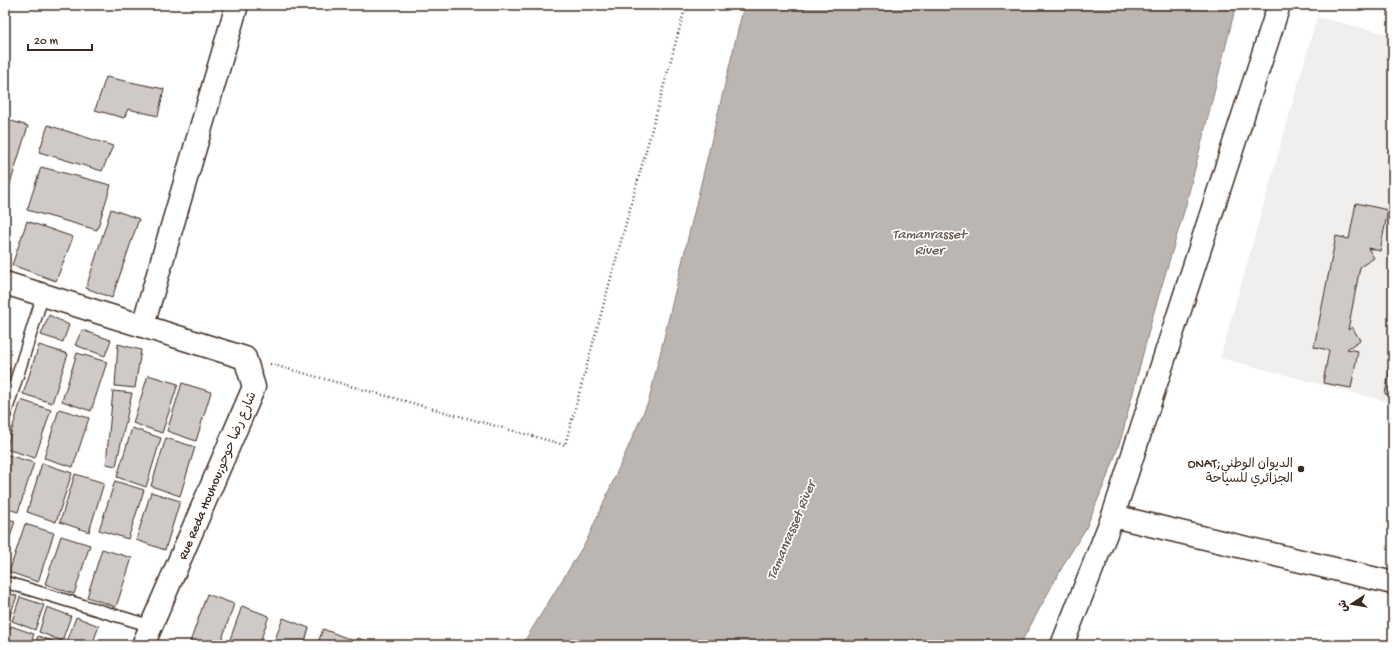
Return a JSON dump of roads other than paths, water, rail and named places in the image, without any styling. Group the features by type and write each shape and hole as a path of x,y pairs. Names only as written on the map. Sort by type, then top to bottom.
{"street":[{"path":"5,283 143,325 237,5"},
{"path":"1062,645 1113,516 1279,5"},
{"name":"Rue Reda Houhou;شارع رضا حوحو","path":"143,325 245,358 254,387 147,636"},
{"path":"1113,516 1393,583"}],"lane":[{"path":"5,415 43,295"},
{"path":"5,582 147,636"}],"water":[{"name":"Tamanrasset River","path":"744,5 1236,5 1185,208 1153,315 1122,435 1112,465 1086,528 1065,562 1021,645 522,645 587,540 649,400"}],"place":[{"name":"ONAT;الديوان الوطني الجزائري للسياحة","path":"1301,469"}]}
